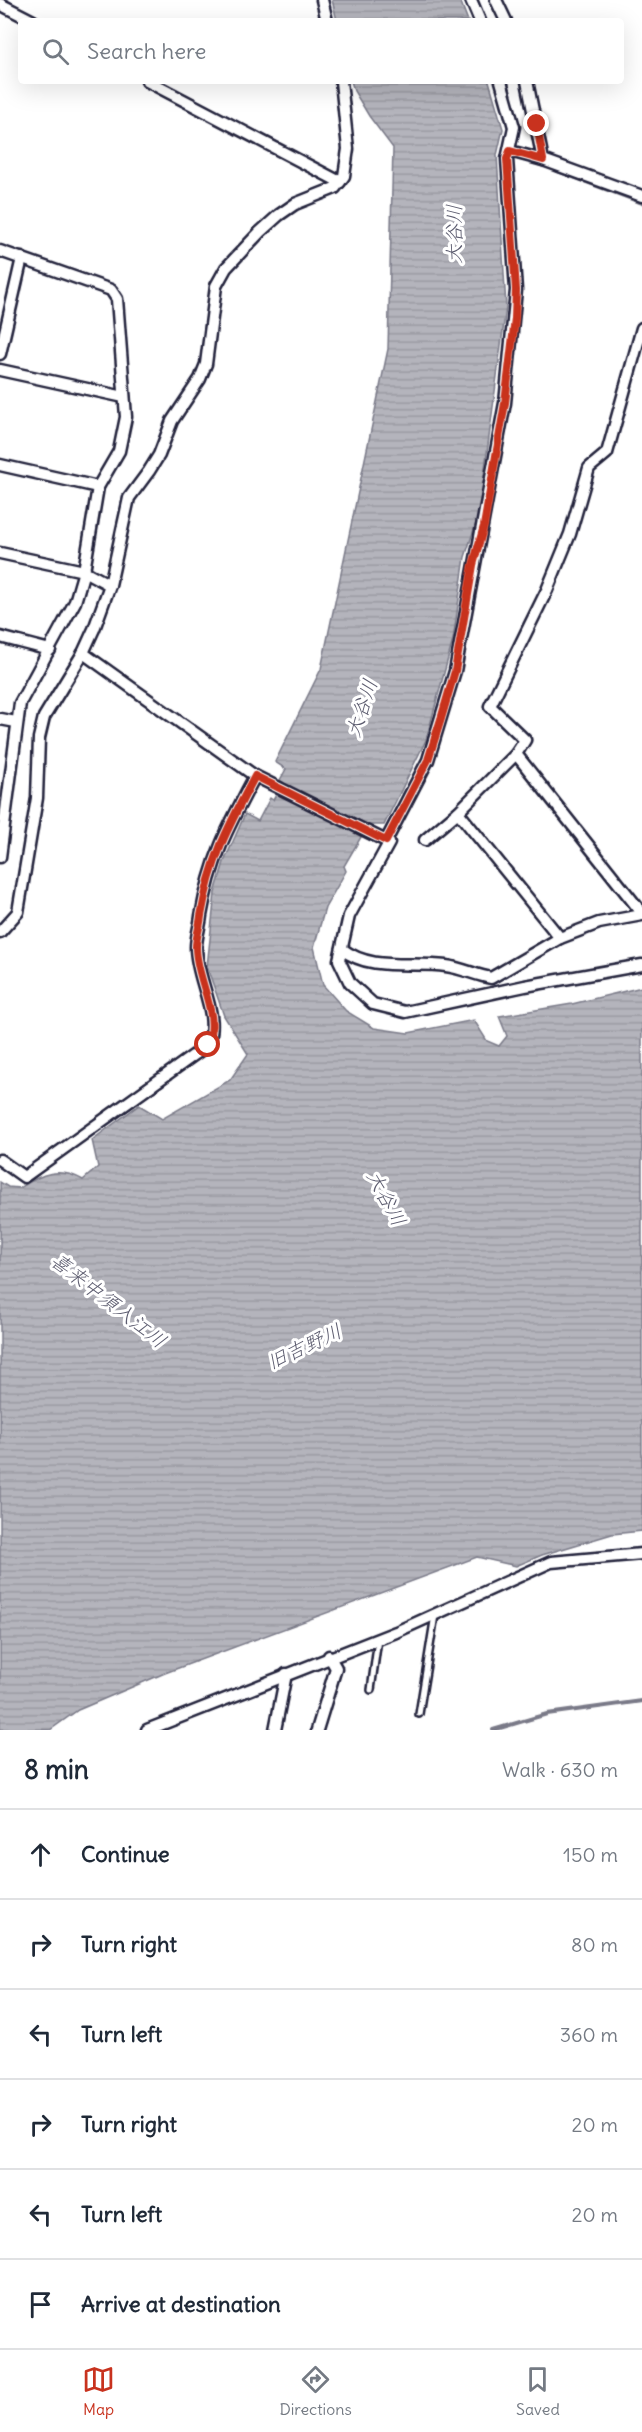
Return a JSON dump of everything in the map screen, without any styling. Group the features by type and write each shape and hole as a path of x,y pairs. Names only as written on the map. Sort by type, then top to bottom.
{"street":[{"path":"322,0 326,18"},
{"path":"471,0 479,18"},
{"path":"496,0 505,18"},
{"path":"0,4 27,18"},
{"path":"153,84 340,182"},
{"path":"0,932 13,921 18,912 37,798 39,738 44,717 83,653 110,585 129,498 159,455 172,421 200,379 206,364 216,286 226,268 279,215 295,204 324,194 340,182 347,165 348,149 341,84"},
{"path":"382,839 428,760 455,671 473,565 484,526 505,403 515,319 516,290 507,159 514,128 502,84"},
{"path":"528,84 543,160"},
{"path":"510,151 543,160 642,196"},
{"path":"0,251 111,290 117,299 126,417 119,450 98,487 84,571 75,602 20,704 0,857"},
{"path":"0,354 22,258"},
{"path":"425,840 458,812 516,754 525,740 490,706 555,571 584,495 589,468 607,453 642,328"},
{"path":"0,370 124,398"},
{"path":"0,465 98,487"},
{"path":"0,553 84,571 110,585"},
{"path":"0,637 50,650"},
{"path":"83,653 255,776 275,783 389,843 349,916 339,960 350,983 373,1004 405,1012 525,986 642,965"},
{"path":"0,718 16,722"},
{"path":"342,949 352,957 369,963 448,966 491,978 560,938 599,922 642,914 516,754"},
{"path":"0,1160 24,1177 208,1045 213,1032 212,1018 198,973 196,946 208,877 223,836 255,776"},
{"path":"458,812 560,938"},
{"path":"147,1730 329,1656 378,1639 551,1562 642,1554"},
{"path":"317,1730 336,1668 329,1656"},
{"path":"274,1730 286,1674"}],"lane":[{"path":"419,1714 435,1614"},
{"path":"371,1690 378,1639"}],"water":[{"path":"332,0 460,0 467,18 336,18"},
{"path":"352,84 490,84 503,129 497,155 506,307 479,514 465,557 453,640 426,740 384,825 368,825 344,866 346,871 325,908 314,947 323,985 346,1011 374,1028 408,1033 474,1020 487,1041 499,1046 507,1036 499,1016 572,1004 642,987 642,1531 612,1534 542,1555 516,1566 477,1557 165,1673 78,1710 50,1730 0,1730 0,1182 8,1187 20,1188 35,1179 58,1173 66,1173 83,1180 98,1167 92,1140 139,1105 162,1119 230,1080 248,1054 224,1016 207,967 215,893 224,862 245,814 258,821 270,798 273,800 283,782 280,780 286,769 275,762 321,669 388,349 393,148 354,91"}],"waterway":[{"path":"557,171 642,203"},
{"path":"493,1730 547,1714 642,1701"}],"route":[{"path":"208,1045 213,1032 212,1018 198,973 196,946 208,877 223,836 255,776 275,783 386,841 428,760 455,671 473,565 484,526 505,403 515,319 516,290 507,159 510,151 543,160 537,124"}],"water label":[{"name":"大谷川","path":"453,234"},
{"name":"大谷川","path":"361,708"},
{"name":"大谷川","path":"387,1198"},
{"name":"喜来中須入江川","path":"109,1300"},
{"name":"旧吉野川","path":"304,1346"}]}
